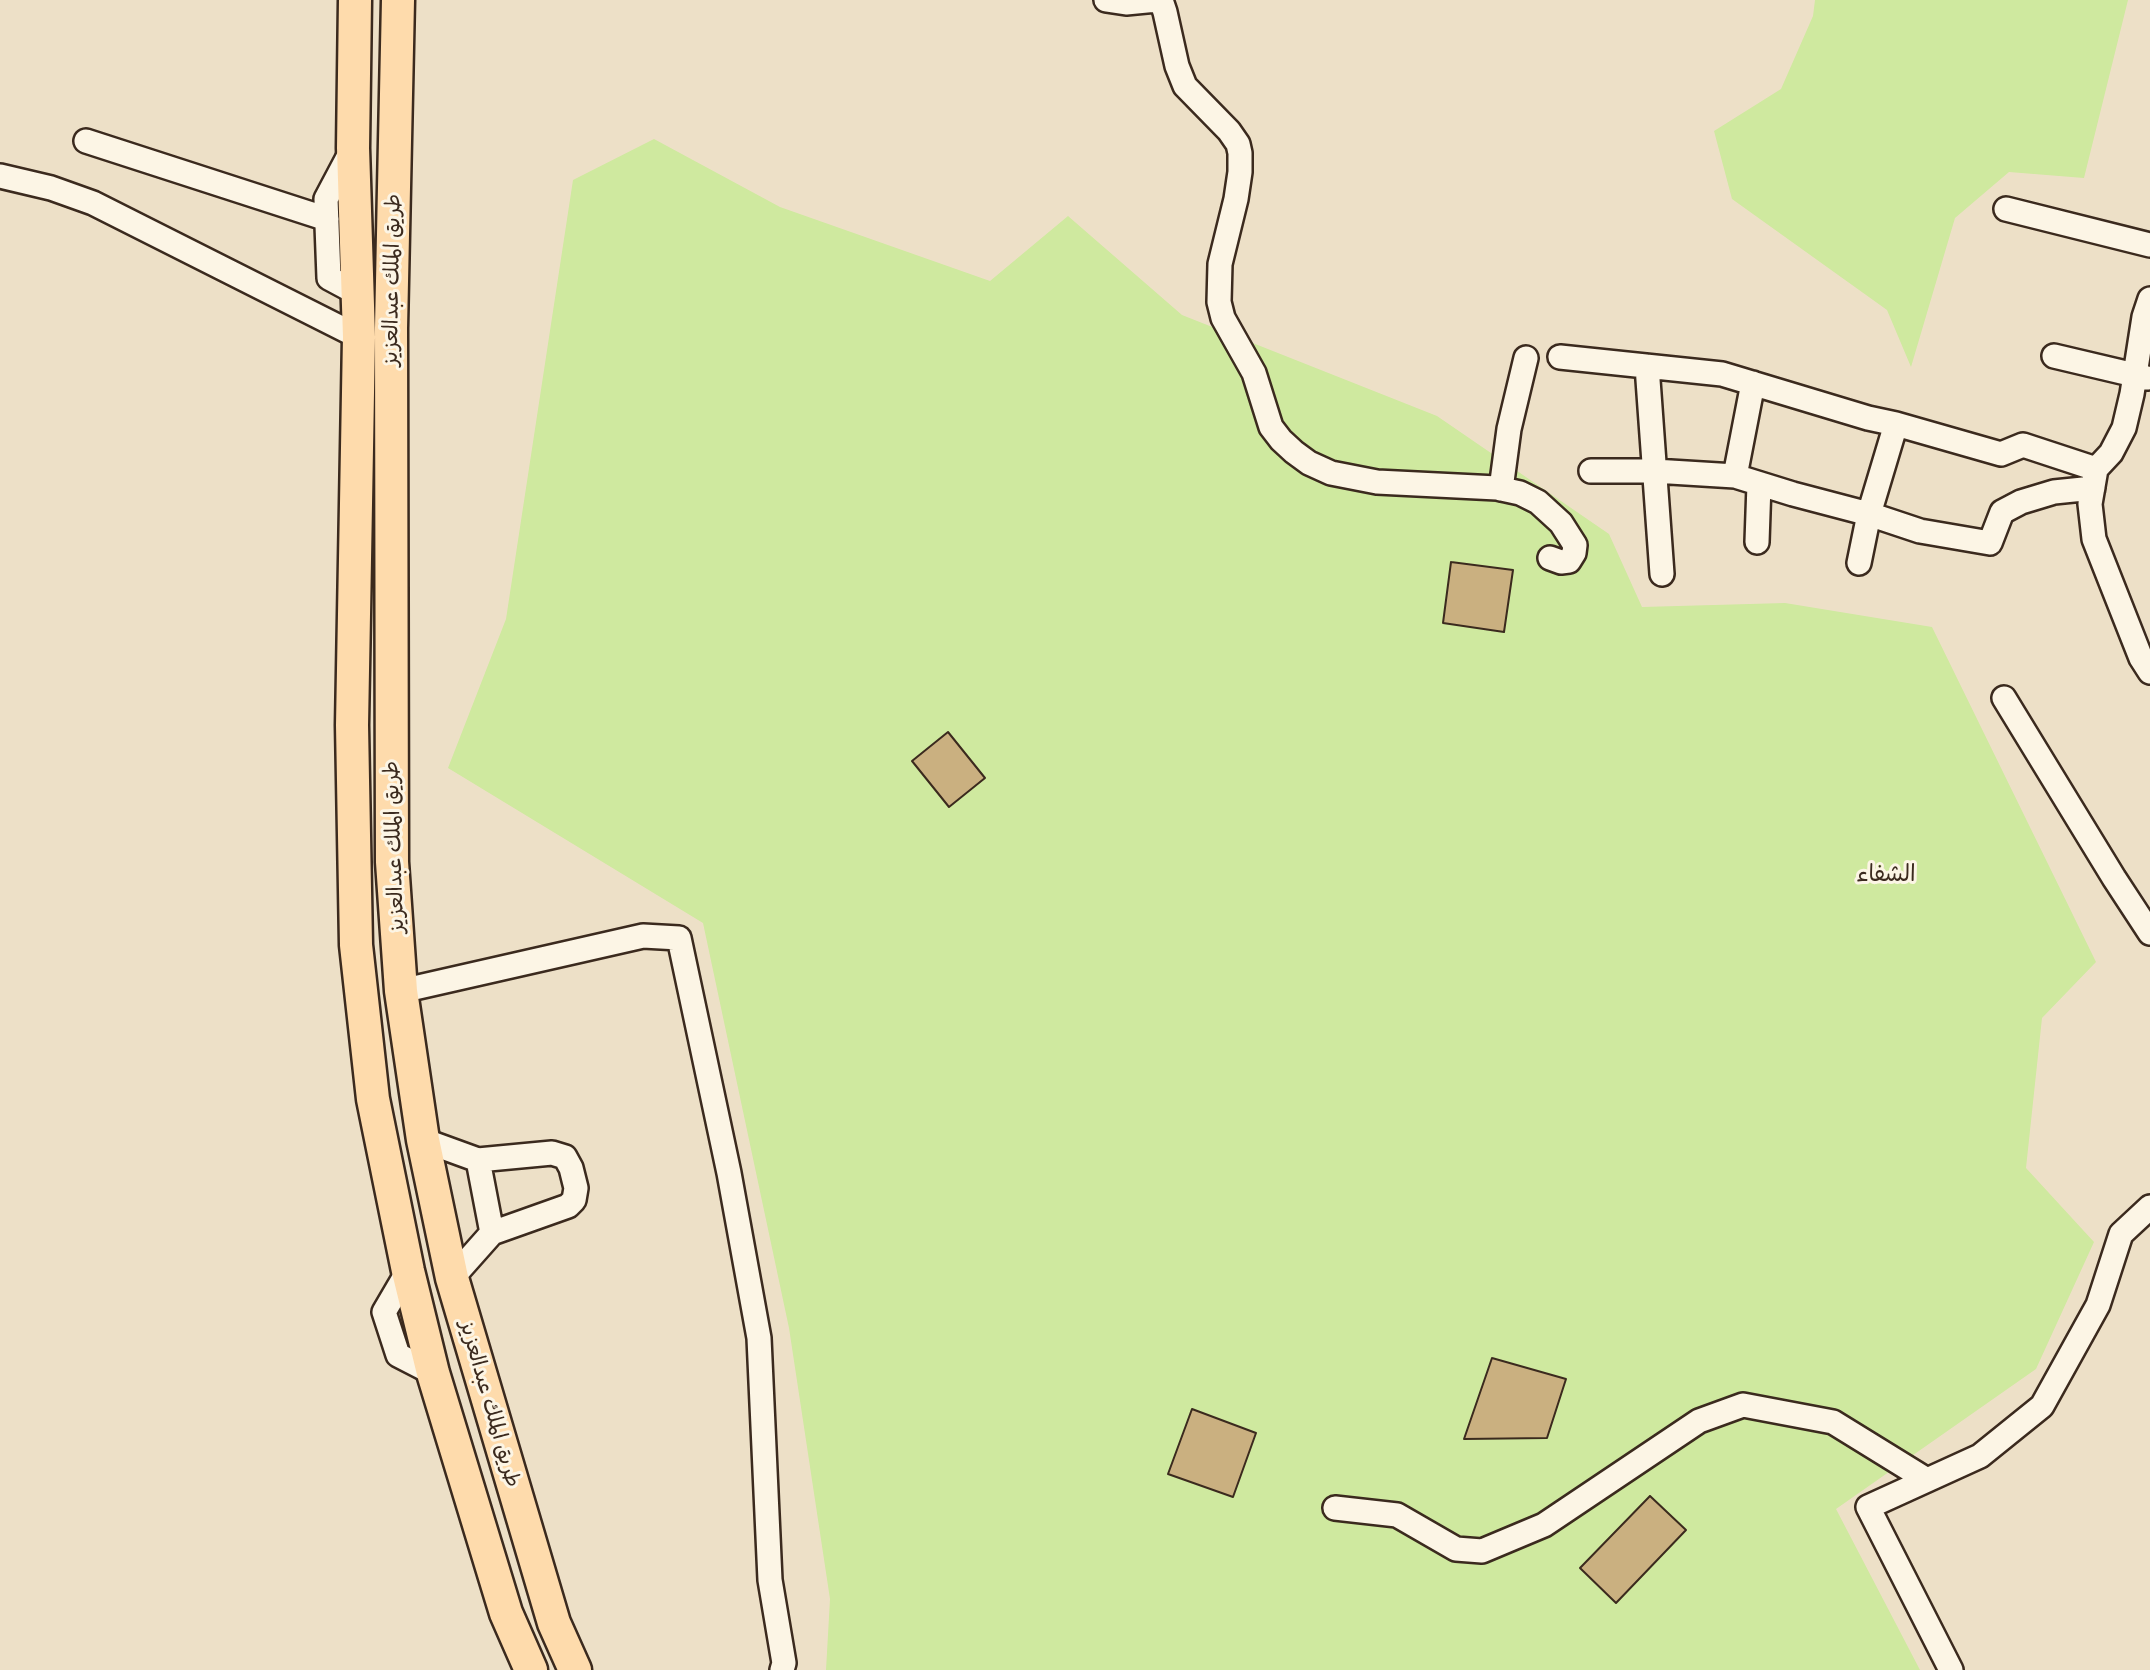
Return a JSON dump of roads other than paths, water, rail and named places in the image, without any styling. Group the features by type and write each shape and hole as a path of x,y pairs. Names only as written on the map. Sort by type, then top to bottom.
{"highway":[{"name":"طريق الملك عبدالعزيز","path":"355,0 353,148 359,337 352,725 356,945 373,1099 408,1271 433,1373 506,1613 531,1670"},
{"name":"طريق الملك عبدالعزيز","path":"398,0 391,328 392,862 401,991 423,1140 452,1278 554,1623 575,1670"}],"street":[{"path":"1106,0 1126,3 1159,0 1165,12 1177,66 1185,86 1229,131 1238,144 1240,172 1220,264 1219,302 1223,318 1254,373 1271,427 1281,440 1309,463 1331,473 1377,482 1520,492 1538,502 1561,523 1575,545 1569,561 1561,562 1550,558"},
{"path":"86,141 327,219"},
{"path":"353,148 326,200 329,278 358,293"},
{"path":"0,176 51,188 93,203 359,337"},
{"path":"2006,209 2150,245"},
{"path":"2150,299 2144,317 2142,378 2124,428 2095,478 2090,505 2094,539 2141,658 2150,672"},
{"path":"2054,356 2142,378"},
{"path":"1560,357 1722,374 2001,454 2023,445 2095,478"},
{"path":"1501,489 1509,429 1526,358"},
{"path":"1647,366 1661,574"},
{"path":"1735,476 1752,383"},
{"path":"1859,563 1869,514 1896,424"},
{"path":"1591,471 1654,471 1735,476 1920,531 1990,543 2001,512 2021,502 2095,478"},
{"path":"1757,542 1759,484"},
{"path":"2004,698 2150,933"},
{"path":"401,991 643,936 679,938 729,1173 759,1338 770,1580 784,1663 782,1670"},
{"path":"423,1140 478,1160 552,1153 565,1157 576,1188 574,1200 568,1206 492,1233 452,1278"},
{"path":"478,1160 492,1233"},
{"path":"1951,1670 1868,1507 1980,1456 2042,1406 2098,1305 2121,1234 2150,1208"},
{"path":"1335,1508 1397,1515 1456,1549 1482,1551 1544,1525 1699,1421 1743,1405 1833,1422 1927,1480"}],"district":[{"name":"الشفاء","path":"1886,875"}]}
